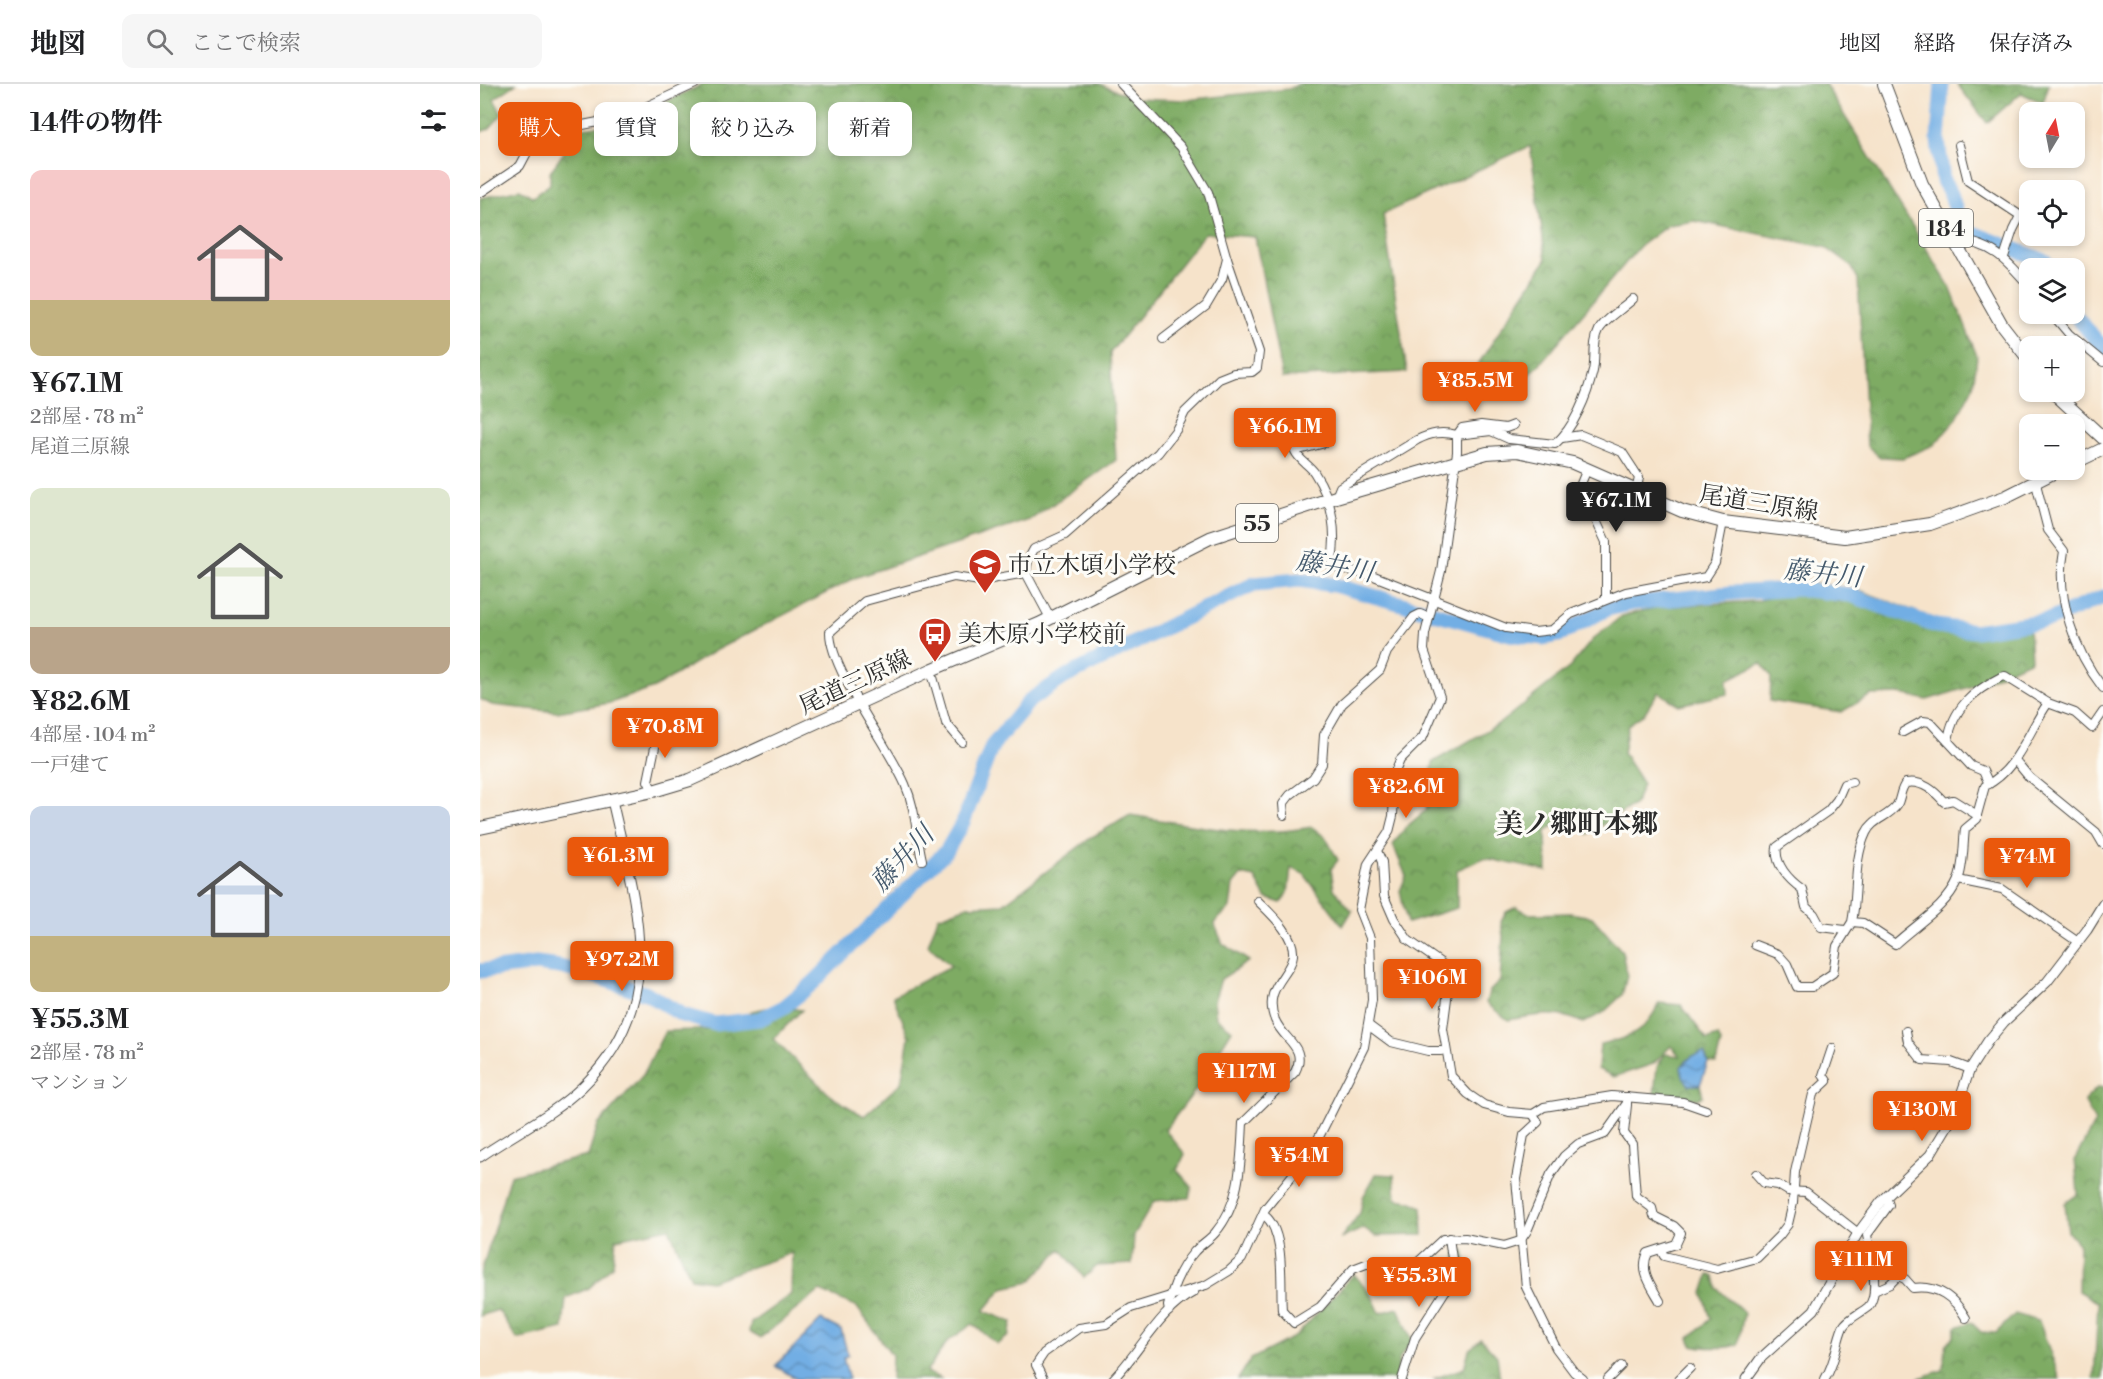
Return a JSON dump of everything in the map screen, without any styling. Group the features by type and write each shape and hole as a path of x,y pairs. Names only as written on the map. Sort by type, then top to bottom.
{"main road":[{"name":"184","path":"1884,84 1922,184 2002,325 2019,347"},
{"path":"2064,402 2103,438"},
{"path":"2085,458 2103,449"},
{"name":"尾道三原線","path":"480,828 653,791 690,780 1050,618 1210,538 1332,498 1456,460 1487,453 1516,451 1546,455 1587,469 1682,511 1723,522 1845,537 1930,524 2006,496 2035,480"}],"street":[{"path":"480,193 520,166 529,149 562,129 624,117 695,84"},
{"path":"1050,618 1026,573 1028,560 1034,549 1065,535 1158,453 1176,430 1185,412 1219,379 1234,373 1252,372 1257,368 1259,352 1240,290 1227,259 1208,192 1181,147 1121,84"},
{"path":"1959,145 1968,181 2019,215"},
{"path":"2004,256 2019,218"},
{"path":"1952,240 1984,246 2004,256 2019,274"},
{"path":"1163,339 1206,306 1222,279 1227,259"},
{"path":"1332,498 1340,487 1424,436 1447,432 1457,435 1491,431 1509,439 1555,444 1562,438 1583,402 1593,369 1594,342 1600,328 1633,299"},
{"path":"2060,324 2103,362"},
{"path":"1043,1379 1036,1365 1044,1353 1079,1328 1106,1324 1131,1308 1215,1281 1242,1259 1265,1209 1312,1151 1356,1067 1368,1025 1372,1000 1370,938 1359,910 1368,864 1378,853 1394,816 1395,772 1400,760 1423,737 1440,697 1424,650 1427,617 1441,571 1456,460 1457,435 1462,428 1481,425 1506,428 1514,425"},
{"path":"1562,438 1581,435 1622,452 1639,478 1636,491"},
{"path":"1325,444 1295,451 1332,498 1336,542 1331,566 1374,576 1434,597 1506,628 1535,632 1552,630 1571,614 1626,592 1706,577 1715,563 1723,522"},
{"path":"1587,469 1580,486 1606,542 1606,599"},
{"path":"2035,480 2048,530 2064,551 2060,571 2071,630 2089,671 2103,688"},
{"path":"922,860 916,811 883,742 859,703 830,643 830,632 865,601 954,577 980,581 1026,573"},
{"path":"1284,815 1283,804 1290,795 1312,778 1322,764 1324,735 1342,704 1380,670 1387,652 1414,617 1420,614 1427,617"},
{"path":"931,670 946,723 962,742"},
{"path":"1948,741 1950,724 1963,704 1978,689 2005,676 2049,703 2075,713 2092,728 2103,712"},
{"path":"1852,922 1863,923 1895,944 1917,923 1930,917 1958,880 1965,829 1977,819 1985,786 2015,760 2035,722 2049,703"},
{"path":"1903,732 1923,721 1930,722 1971,766 1983,771 1989,784"},
{"path":"653,791 648,781 659,728"},
{"path":"2015,760 2029,777 2096,832 2103,844"},
{"path":"1755,945 1778,954 1787,964 1797,987 1812,987 1833,973 1837,946 1852,922 1857,895 1857,867 1866,832 1875,821 1898,804 1906,783 1914,781 1922,784 1935,791 1944,802 1953,800 1977,815"},
{"path":"1845,930 1821,927 1814,914 1806,907 1802,889 1790,880 1776,853 1777,847 1828,811 1837,800 1844,784 1852,782"},
{"path":"480,1157 582,1088 611,1053 629,1015 639,975 641,935 612,800"},
{"path":"1378,853 1382,862 1384,896 1394,920 1408,940 1441,963 1447,971 1449,983 1441,1051 1450,1076 1468,1094 1484,1105 1509,1112 1533,1114 1544,1107 1582,1099 1683,1102 1706,1110"},
{"path":"1958,880 2002,889 2078,942"},
{"path":"1169,1311 1178,1274 1195,1252 1216,1233 1235,1195 1243,1123 1295,1072 1300,1063 1300,1054 1275,1021 1273,1013 1274,985 1288,967 1293,954 1288,936 1258,901"},
{"path":"1746,1379 1761,1358 1814,1310 1858,1233 1886,1197 1930,1155 1954,1115 1970,1069 2004,1022 2047,982 2078,942 2103,904"},
{"path":"1368,1025 1392,1042 1428,1051 1441,1051"},
{"path":"1443,1029 1450,1076"},
{"path":"1906,1030 1908,1042 1922,1060 1951,1062 1970,1069"},
{"path":"1661,1250 1664,1256 1717,1269 1757,1258 1788,1224 1806,1116 1813,1094 1827,1081 1823,1075 1832,1048"},
{"path":"1263,1215 1271,1220 1275,1229 1282,1284 1282,1310 1294,1323 1320,1307 1353,1269 1366,1264 1416,1264 1443,1239 1449,1238 1465,1238 1504,1246 1520,1241 1551,1174 1564,1156 1578,1144 1605,1134 1627,1100"},
{"path":"1627,1100 1624,1133 1632,1144 1636,1196 1652,1208 1654,1216 1674,1226 1681,1233 1676,1244 1648,1253 1644,1261 1645,1275 1660,1301"},
{"path":"1533,1114 1538,1122 1524,1135 1516,1179 1526,1287 1556,1348 1574,1372 1584,1379"},
{"path":"1756,1174 1764,1183 1806,1192 1858,1233"},
{"path":"1825,1379 1834,1364 1844,1325 1870,1305 1874,1291 1873,1266 1867,1235 1889,1205 1886,1197"},
{"path":"1402,1379 1415,1338 1449,1285 1454,1272 1449,1238"},
{"path":"1874,1291 1890,1284 1898,1276 1914,1288 1929,1287 1957,1301 1966,1318"},
{"path":"1113,1379 1169,1311 1198,1287"},
{"path":"1608,1379 1621,1366"},
{"path":"1679,1379 1690,1368"}],"green space":[{"path":"480,84 516,84 494,99 498,106 498,119 489,129 480,132"},
{"path":"703,84 1099,84 1136,98 1185,100 1289,89 1299,84 1825,84 1950,287 1977,356 1973,387 1956,420 1934,445 1903,458 1880,457 1867,446 1858,279 1851,266 1825,247 1695,221 1668,225 1640,246 1538,366 1517,385 1498,393 1471,390 1473,372 1546,260 1530,146 1383,214 1407,372 1282,378 1255,237 1205,233 1110,353 1116,460 1030,520 857,577 716,650 654,688 610,703 557,712 492,705 480,699 480,198 520,189 533,197 550,184 550,172 561,156 582,156 582,128 594,126 594,156 678,156 678,102 666,102"},
{"path":"1957,84 2049,84 2043,102 2021,93 1987,123"},
{"path":"1808,582 1859,590 1980,636 2029,627 2031,660 1979,684 1927,700 1901,694 1871,695 1841,712 1770,701 1771,676 1761,663 1727,680 1728,694 1679,705 1658,692 1644,714 1628,725 1623,753 1643,784 1635,804 1588,834 1566,818 1546,831 1547,871 1484,858 1457,870 1457,908 1407,923 1400,891 1406,876 1393,845 1405,828 1426,810 1433,762 1500,723 1570,667 1593,639 1622,616 1658,607 1758,601"},
{"path":"1130,815 1243,831 1265,832 1312,827 1326,838 1338,860 1331,869 1334,889 1352,911 1343,926 1304,874 1291,868 1288,893 1281,903 1266,898 1255,878 1241,875 1233,885 1230,908 1214,923 1223,944 1249,961 1221,979 1214,1001 1216,1017 1232,1030 1219,1051 1246,1080 1204,1079 1165,1130 1185,1154 1177,1170 1192,1187 1189,1198 1154,1201 1134,1235 1132,1264 1097,1266 1084,1278 1061,1249 1030,1282 1003,1288 984,1311 1012,1322 1009,1336 997,1344 973,1324 948,1341 926,1372 942,1379 891,1379 892,1355 856,1306 820,1291 760,1338 749,1332 751,1323 791,1294 792,1253 711,1281 691,1278 669,1228 616,1239 613,1265 589,1288 566,1298 563,1328 517,1339 498,1310 480,1316 480,1276 510,1175 588,1156 598,1125 643,1075 665,1031 724,1029 752,1011 776,1006 802,1010 773,1039 832,1097 864,1116 901,1083 909,1037 893,996 951,966 928,945 938,917 967,906 1003,904 1092,837"},
{"path":"1516,907 1530,914 1570,913 1592,917 1622,951 1627,976 1622,995 1603,1013 1583,1023 1555,1015 1537,1015 1508,1020 1486,1003 1489,992 1500,981 1503,936 1501,922 1506,912"},
{"path":"1659,1003 1681,1005 1707,1040 1718,1036 1721,1043 1716,1063 1708,1062 1704,1052 1692,1056 1689,1085 1700,1085 1703,1096 1698,1099 1654,1095 1657,1067 1665,1054 1680,1056 1671,1046 1653,1064 1614,1077 1598,1069 1600,1044 1629,1036 1642,1028"},
{"path":"2103,1087 2103,1379 2094,1379 2098,1303 2078,1291 2079,1245 2068,1232 2065,1203 2078,1194 2075,1159 2095,1122 2084,1101 2097,1088"},
{"path":"1376,1174 1394,1175 1396,1199 1410,1201 1422,1207 1423,1235 1375,1236 1364,1228 1340,1239 1360,1213 1363,1197"},
{"path":"1464,1250 1469,1275 1461,1282 1456,1264 1456,1252"},
{"path":"1354,1274 1372,1296 1380,1313 1398,1308 1413,1341 1400,1357 1396,1379 1238,1379 1251,1359 1296,1336"},
{"path":"1709,1275 1714,1276 1717,1288 1744,1313 1738,1344 1734,1346 1715,1348 1696,1346 1692,1345 1689,1338 1711,1319 1703,1293"},
{"path":"2015,1314 2039,1321 2060,1379 1917,1379 1943,1370 1946,1345 1954,1336 1956,1327 1971,1322 1981,1332 1996,1333"},
{"path":"1481,1339 1497,1356 1500,1379 1433,1379 1464,1368 1469,1350"}],"water":[{"path":"1704,1052 1708,1062 1700,1085 1689,1085 1683,1077 1681,1067 1692,1056"},
{"path":"821,1320 841,1330 848,1355 843,1358 849,1379 797,1379 775,1366"}],"waterway":[{"path":"1942,84 1938,140 1943,181 1951,194 1959,221 1965,230 2037,258"},
{"path":"2083,324 2103,348"},
{"name":"藤井川","path":"480,971 536,964 560,967 648,994 682,1015 715,1024 760,1019 784,1007 813,983 947,850 963,822 992,746 1030,700 1065,677 1254,584 1299,580 1334,585 1510,634 1543,638 1559,635 1607,609 1634,603 1732,593 1798,589 1850,595 1936,626 1975,631 2049,620 2103,597"}],"place":[{"name":"市立木頃小学校","path":"985,594"},
{"name":"美木原小学校前","path":"935,663"}],"district":[{"name":"美ノ郷町本郷","path":"1577,824"}]}
